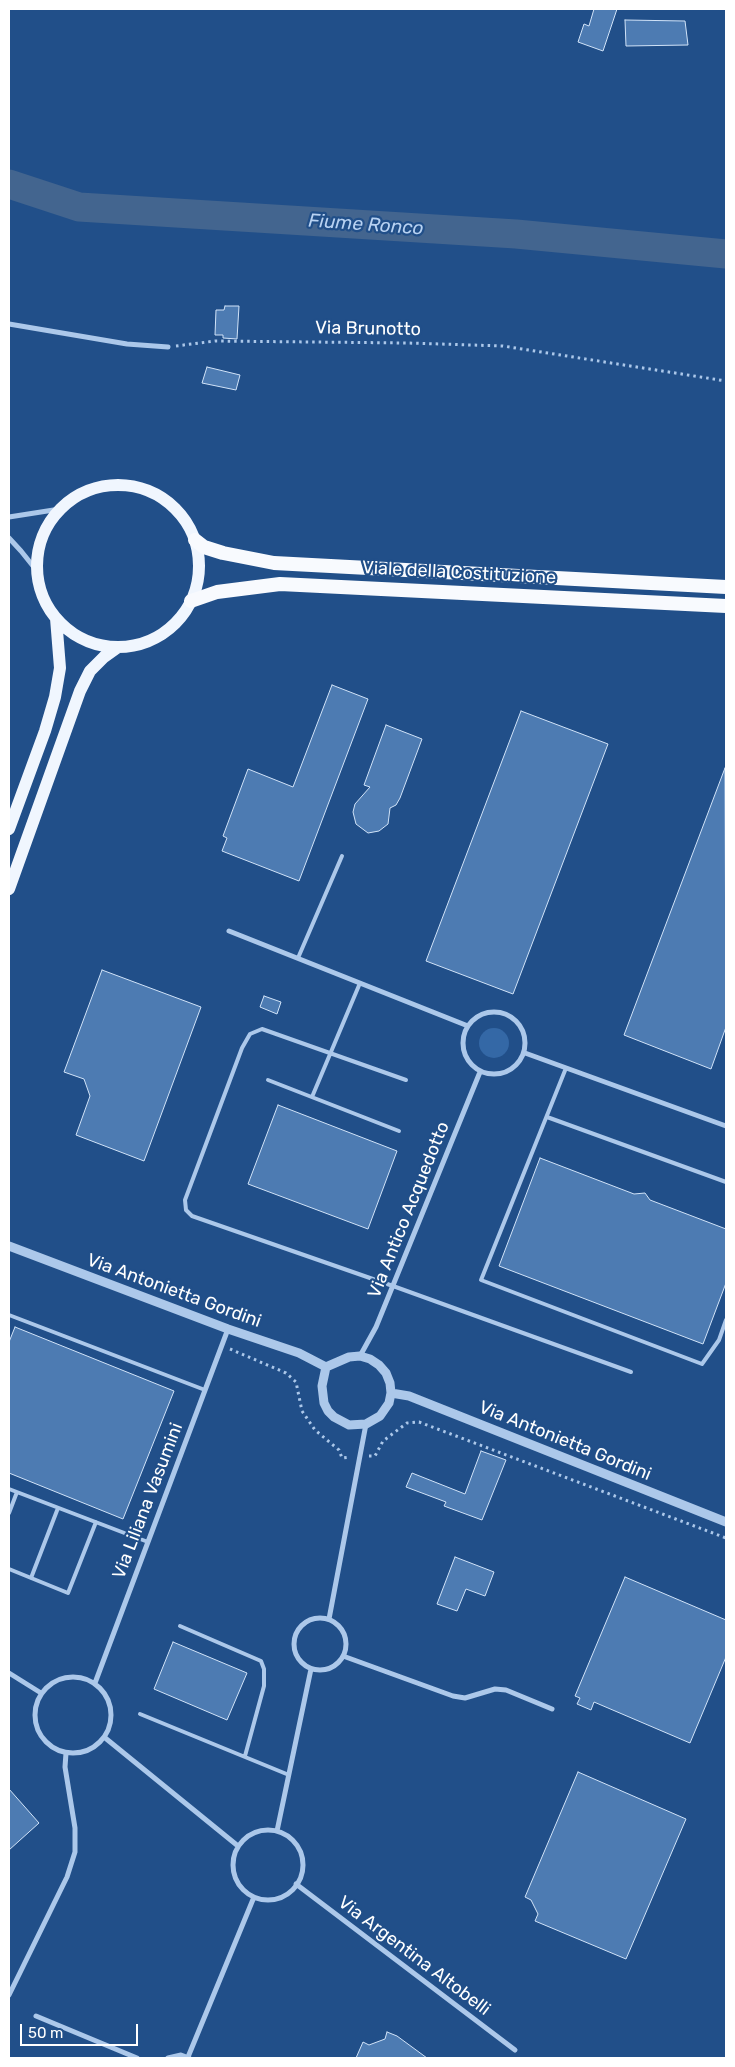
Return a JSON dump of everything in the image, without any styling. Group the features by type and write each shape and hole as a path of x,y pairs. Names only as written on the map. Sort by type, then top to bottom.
{"highway":[{"name":"Viale della Costituzione","path":"195,540 204,547 223,553 274,563 726,586"},
{"name":"Viale della Costituzione","path":"191,601 217,592 280,584 726,606"}],"main road":[{"path":"108,485 136,487 155,494 172,506 185,522 195,540 199,571 191,601 176,622 156,638 137,645 118,647 90,642 77,636 56,618 42,596 37,571 38,554 49,522 60,509 82,493 95,488 108,485"},
{"path":"9,829 45,731 55,697 60,668 56,618"},
{"path":"9,889 80,691 90,671 104,657 118,647"}],"street":[{"path":"9,324 127,344 168,347"},
{"path":"9,517 60,509"},
{"path":"9,538 37,571"},
{"path":"229,930 468,1026"},
{"path":"493,1012 508,1015 520,1024 524,1033 526,1043 524,1053 520,1063 502,1074 490,1075 480,1072 466,1056 463,1046 464,1035 468,1026 475,1018 493,1012"},
{"path":"524,1053 726,1126"},
{"name":"Via Antico Acquedotto","path":"360,1356 376,1327 480,1072"},
{"name":"Via Antonietta Gordini","path":"9,1246 228,1329 299,1353 326,1367"},
{"name":"Via Liliana Vasumini","path":"95,1683 228,1329"},
{"path":"360,1356 370,1359 386,1373 390,1382 391,1393 385,1410 380,1416 366,1424 349,1425 334,1417 328,1411 322,1395 326,1367 349,1357 360,1356"},
{"name":"Via Antonietta Gordini","path":"391,1393 409,1396 726,1522"},
{"path":"329,1619 366,1424"},
{"path":"312,1619 329,1619 342,1631 345,1639 343,1656 333,1667 326,1670 311,1669 298,1659 293,1643 295,1635 299,1628 312,1619"},
{"path":"343,1656 452,1696 465,1698 495,1689 506,1690 552,1709"},
{"path":"277,1832 311,1669"},
{"path":"9,1674 41,1693"},
{"path":"78,1677 95,1683 104,1692 109,1702 111,1714 110,1726 104,1737 97,1745 77,1754 66,1753 49,1745 38,1731 35,1719 36,1705 41,1693 49,1684 60,1678 78,1677"},
{"path":"104,1737 238,1846"},
{"path":"9,1995 67,1877 75,1852 76,1828 65,1767 66,1753"},
{"path":"266,1830 277,1832 288,1837 296,1845 301,1856 302,1867 296,1884 286,1895 264,1900 245,1892 234,1875 234,1855 238,1846 255,1832 266,1830"},
{"name":"Via Argentina Altobelli","path":"296,1884 515,2050"},
{"path":"168,2058 181,2055 189,2058 254,1897"},
{"path":"36,2016 137,2058"}],"lane":[{"path":"298,958 342,856"},
{"path":"312,1097 360,983"},
{"path":"406,1080 262,1028 250,1034 242,1048 185,1200 186,1210 192,1216 631,1372"},
{"path":"566,1068 481,1280 702,1364 719,1340 726,1320"},
{"path":"268,1080 399,1131"},
{"path":"547,1117 726,1182"},
{"path":"9,1315 205,1390"},
{"path":"9,1489 148,1542"},
{"path":"9,1513 17,1492"},
{"path":"31,1578 58,1508"},
{"path":"9,1569 68,1593 96,1522"},
{"path":"180,1626 261,1661 264,1668 264,1686 244,1756"},
{"path":"140,1714 289,1775"}],"path":[{"name":"Via Brunotto","path":"168,347 215,341 502,346 726,381"},
{"path":"222,1346 286,1373 296,1382 302,1411 315,1430 339,1450 342,1458 375,1456 383,1441 392,1433 406,1423 419,1422 726,1538"}],"shaded area":[{"path":"494,1028 505,1032 509,1043 505,1054 494,1058 483,1054 479,1043 483,1032"}],"building":[{"path":"594,9 617,9 603,51 578,42 584,24 589,26"},
{"path":"625,20 685,21 688,45 626,46"},
{"path":"225,306 239,306 237,339 223,338 223,335 215,335 216,310 224,310"},
{"path":"207,367 240,375 236,390 202,383"},
{"path":"332,685 368,699 299,881 222,851 227,838 223,836 248,769 293,787"},
{"path":"521,711 608,744 513,994 426,961"},
{"path":"386,725 422,739 400,798 396,805 390,808 388,824 379,831 368,833 356,824 353,812 355,804 370,787 364,785"},
{"path":"725,768 726,1027 711,1069 624,1035"},
{"path":"102,970 201,1007 144,1161 76,1135 90,1096 84,1079 64,1072"},
{"path":"264,996 281,1002 277,1014 260,1007"},
{"path":"278,1105 397,1151 368,1229 248,1184"},
{"path":"540,1158 634,1194 645,1193 650,1200 726,1229 726,1283 703,1344 499,1266"},
{"path":"15,1327 174,1391 123,1519 9,1473 9,1342"},
{"path":"481,1451 506,1460 482,1520 444,1506 446,1502 406,1487 412,1473 465,1494"},
{"path":"455,1557 494,1572 485,1596 466,1589 457,1611 437,1604"},
{"path":"625,1577 726,1620 726,1657 690,1743 594,1702 591,1710 577,1704 580,1698 575,1696"},
{"path":"173,1642 247,1673 227,1720 154,1689"},
{"path":"578,1772 686,1819 626,1959 535,1921 538,1914 531,1900 525,1897"},
{"path":"9,1789 39,1823 9,1850"},
{"path":"387,2032 397,2036 427,2058 356,2058 363,2042 369,2045 385,2039"}],"waterway":[{"name":"Fiume Ronco","path":"9,184 79,207 516,234 726,254"}]}
